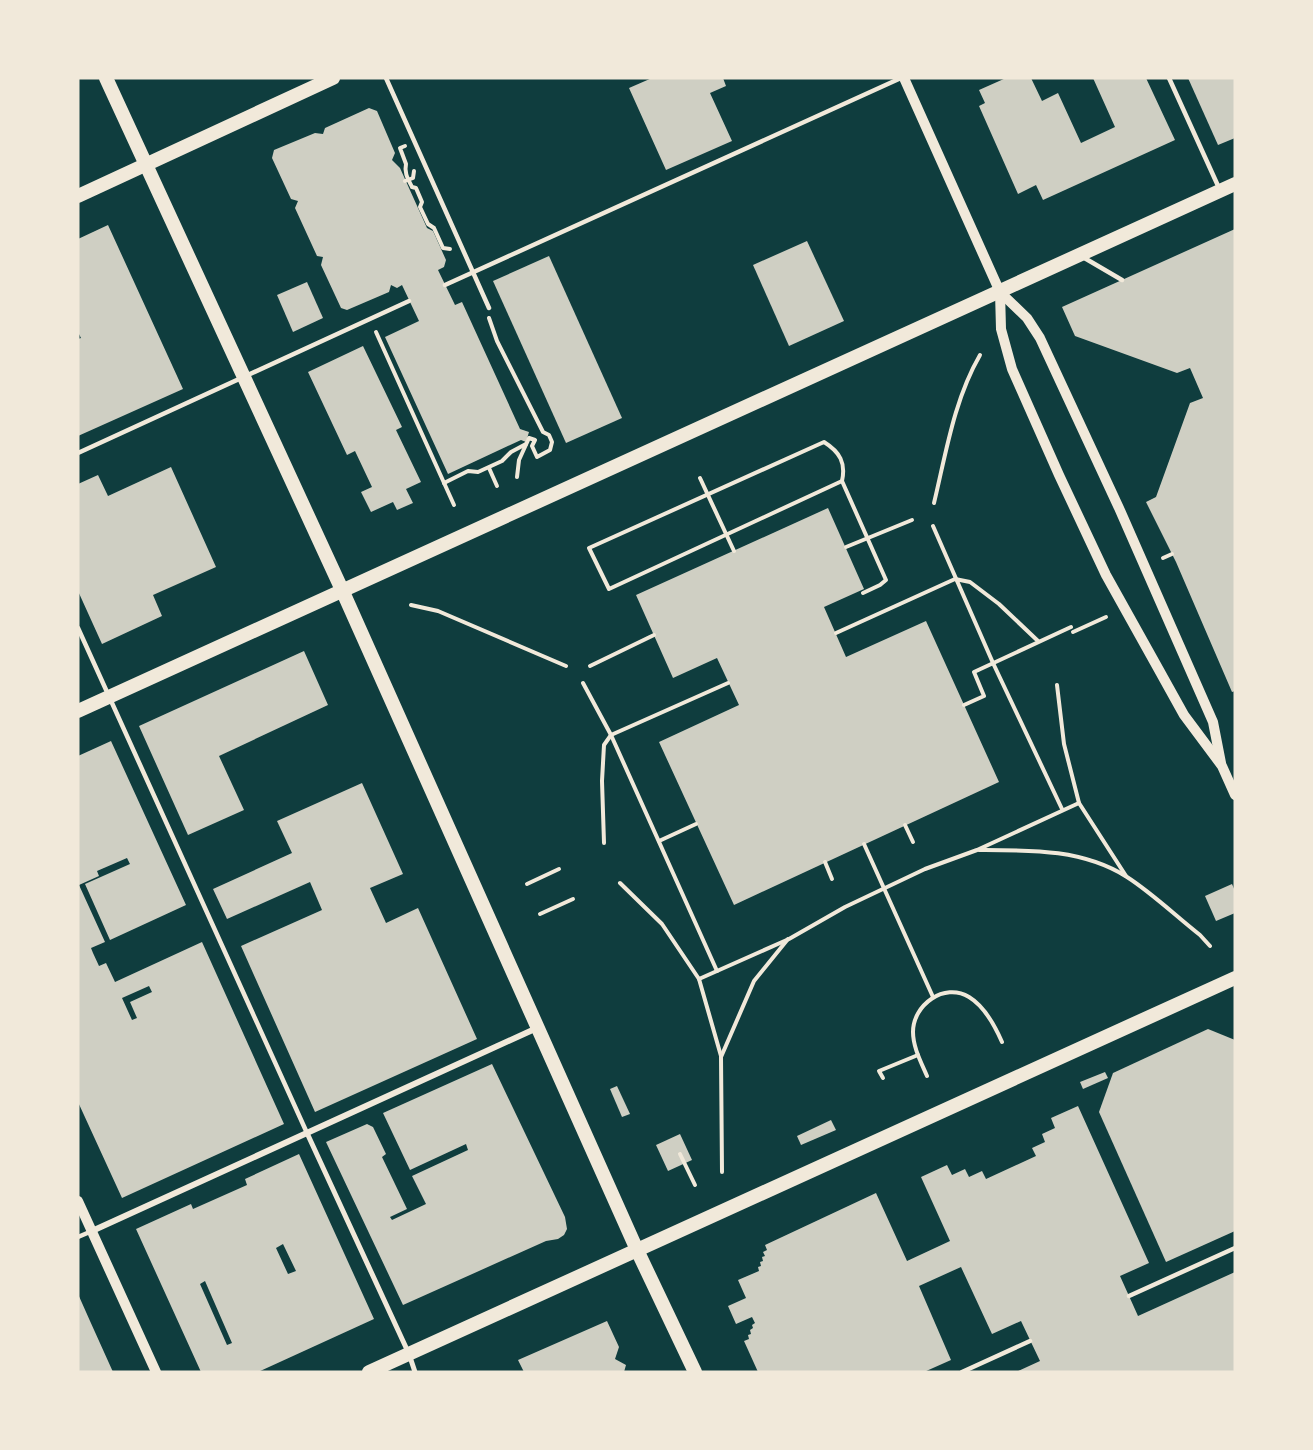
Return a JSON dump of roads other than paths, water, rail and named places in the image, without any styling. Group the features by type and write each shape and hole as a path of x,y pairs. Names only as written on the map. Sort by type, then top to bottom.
{"main road":[{"path":"106,78 342,592 637,1250 695,1372"},
{"path":"78,196 333,78"},
{"path":"78,711 1235,184"},
{"path":"369,1372 1235,978"}],"street":[{"path":"903,78 1000,292 1027,318 1040,338 1119,508 1213,722 1222,766"},
{"path":"1000,292 1001,329 1012,369 1059,476 1106,575 1184,715 1222,766 1235,795"},
{"path":"92,1231 537,1028"},
{"path":"307,1133 409,1354 415,1372"},
{"path":"78,1201 156,1372"}],"lane":[{"path":"386,78 489,308"},
{"path":"445,285 903,78"},
{"path":"1169,78 1220,190"},
{"path":"1079,255 1122,280"},
{"path":"78,453 409,301"},
{"path":"78,627 307,1133"},
{"path":"78,1237 92,1231"},
{"path":"1129,1296 1235,1248"},
{"path":"962,1372 975,1369 1030,1341"}]}
